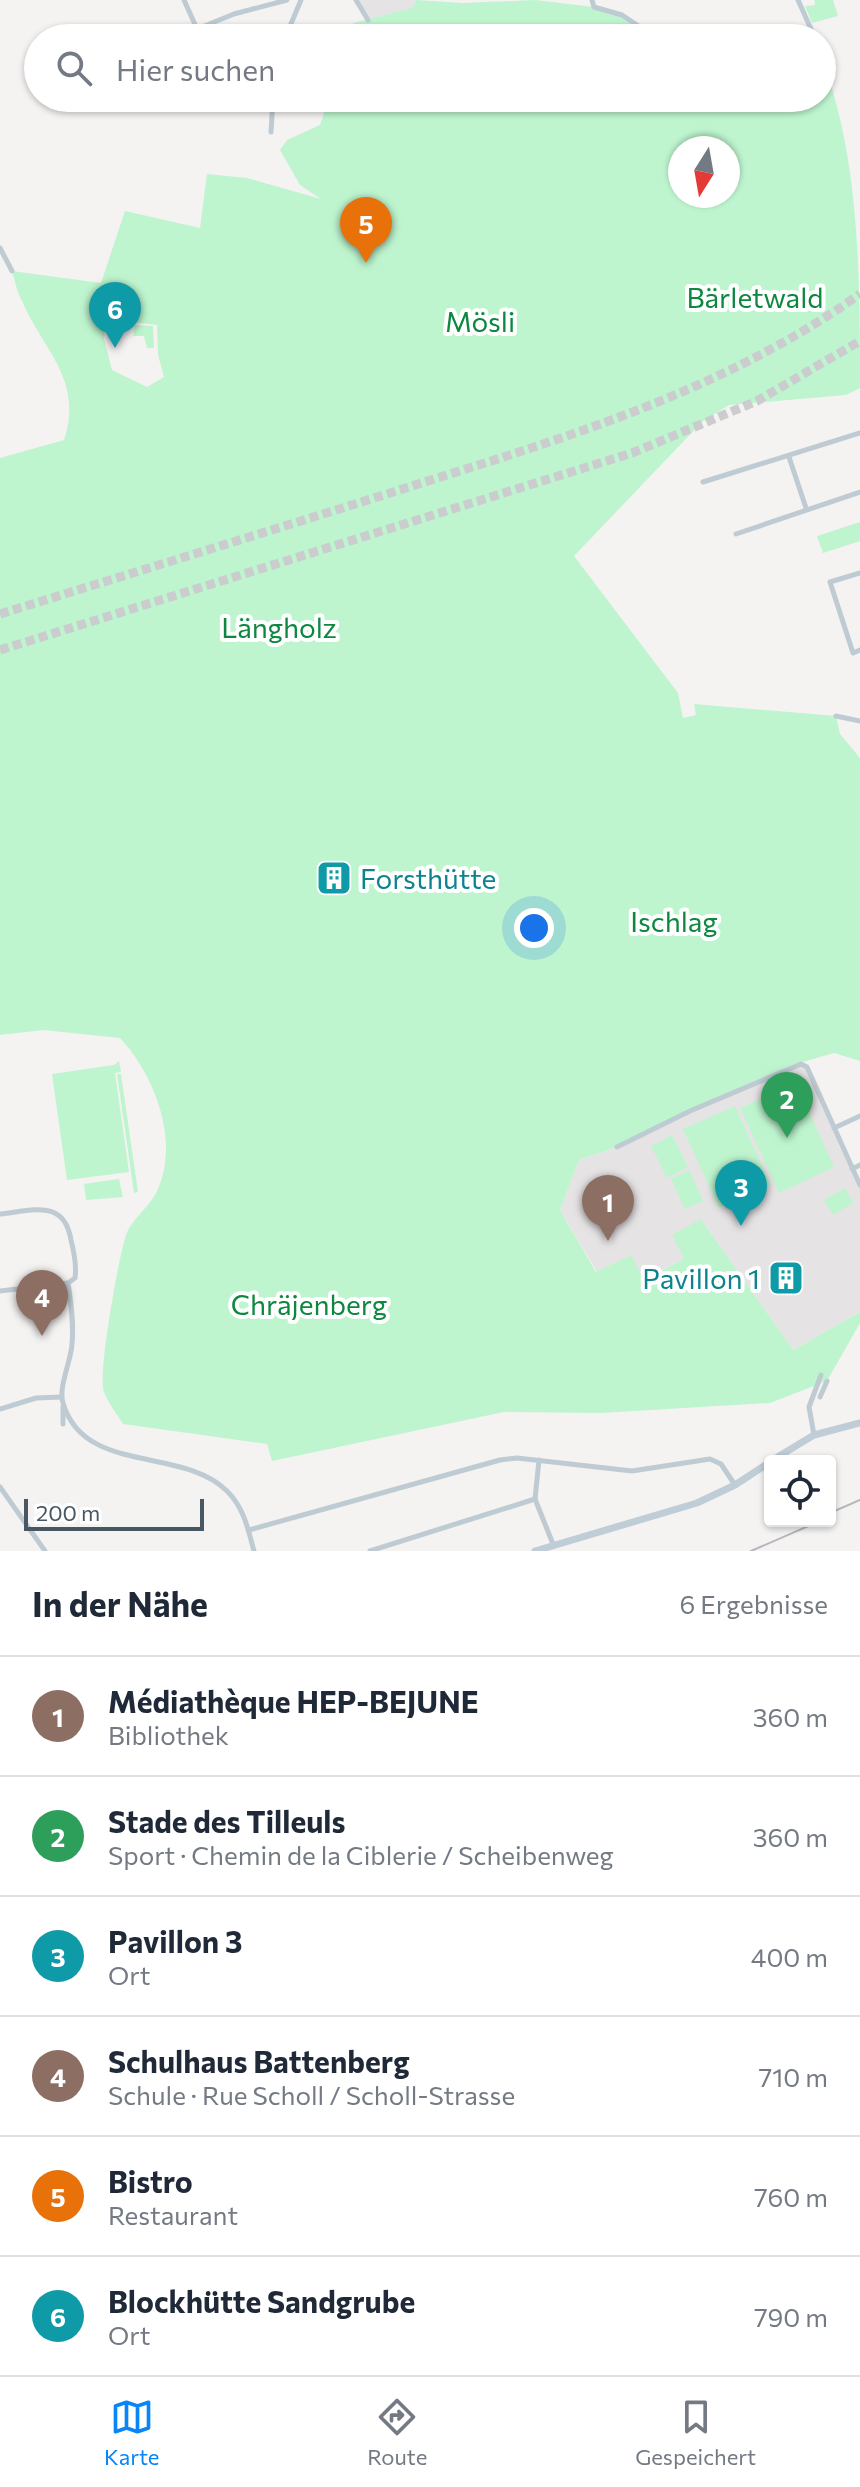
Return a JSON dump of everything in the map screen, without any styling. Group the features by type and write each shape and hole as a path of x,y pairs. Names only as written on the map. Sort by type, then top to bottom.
{"main road":[{"path":"780,1455 814,1435 860,1423"},
{"path":"535,1551 697,1503 735,1485 764,1465"}],"street":[{"path":"184,0 195,24"},
{"path":"209,24 287,0"},
{"path":"291,24 301,0"},
{"path":"356,0 368,20"},
{"path":"798,0 809,24"},
{"path":"593,4 636,24"},
{"path":"271,132 272,112"},
{"path":"0,248 12,271"},
{"path":"703,482 860,433"},
{"path":"789,457 806,508"},
{"path":"736,534 860,492"},
{"path":"860,573 830,582 853,653 860,650"},
{"path":"836,716 860,721"},
{"path":"617,1147 801,1064 807,1067 860,1185"},
{"path":"834,1128 860,1116"},
{"path":"852,1169 860,1165"},
{"path":"0,1214 38,1210 63,1216 69,1229 76,1270 75,1278 68,1283 0,1291"},
{"path":"63,1424 61,1397 73,1340 68,1283"},
{"path":"814,1435 809,1407 821,1375"},
{"path":"820,1397 827,1381"},
{"path":"0,1409 36,1398 61,1397"},
{"path":"63,1406 76,1430 95,1444 207,1476 235,1500 249,1530 254,1551"},
{"path":"249,1530 500,1460 539,1460 632,1471 710,1459 721,1464 735,1485"},
{"path":"539,1460 535,1499 553,1544"},
{"path":"0,1487 45,1551"},
{"path":"370,1551 535,1499"}],"shaded area":[{"path":"356,0 416,0 412,8 368,20"},
{"path":"792,1065 807,1067 860,1185 860,1312 793,1350 701,1219 684,1259 644,1280 597,1272 560,1210 579,1160 617,1147"}],"green space":[{"path":"416,0 463,3 535,0 610,10 631,24 353,24 412,8"},
{"path":"814,0 833,0 838,16 812,23 805,6 815,5"},
{"path":"836,101 851,178 855,220 860,388 846,395 729,405 702,422 574,556 678,693 683,718 696,715 694,704 836,716 840,734 860,758 860,1061 834,1053 792,1065 617,1147 579,1160 560,1210 596,1272 631,1255 644,1280 684,1259 672,1235 701,1219 793,1350 860,1312 860,1323 827,1381 770,1403 601,1413 504,1412 272,1461 267,1444 123,1424 104,1392 106,1341 126,1235 155,1195 163,1175 165,1133 154,1091 133,1053 120,1038 43,1030 0,1035 0,458 64,440 69,419 65,383 20,298 12,271 101,283 125,211 200,228 207,174 247,178 321,199 300,185 280,150 287,140 320,125 324,112 836,112","holes":["105,319 157,325 158,355 164,377 147,387 112,370 104,339"]},
{"path":"135,325 153,326 154,348 147,348 144,336 133,336"},
{"path":"860,522 860,541 823,553 817,536"},
{"path":"119,1061 121,1072 115,1073 129,1172 67,1180 52,1074 114,1065"},
{"path":"117,1074 121,1074 138,1192 134,1193"},
{"path":"796,1083 834,1167 779,1193 740,1108"},
{"path":"735,1106 771,1185 719,1208 683,1129"},
{"path":"672,1135 688,1167 667,1178 651,1146"},
{"path":"689,1170 703,1201 685,1209 671,1179"},
{"path":"119,1179 123,1197 86,1200 84,1184"},
{"path":"845,1188 853,1203 833,1215 824,1200"}],"tunnel":[{"path":"0,614 600,424 708,381 811,326 860,294"},
{"path":"0,650 632,453 757,401 860,341"}],"railway":[{"path":"836,1510 860,1500"},
{"path":"751,1551 806,1527"}],"place":[{"name":"Bistro","path":"366,263"},
{"name":"Blockhütte Sandgrube","path":"115,348"},
{"name":"Forsthütte","path":"334,878"},
{"name":"Stade des Tilleuls","path":"787,1138"},
{"name":"Pavillon 3","path":"741,1226"},
{"name":"Médiathèque HEP-BEJUNE","path":"608,1241"},
{"name":"Pavillon 1","path":"786,1278"},
{"name":"Schulhaus Battenberg","path":"42,1336"}],"park label":[{"name":"Bärletwald","path":"755,297"},
{"name":"Mösli","path":"480,321"},
{"name":"Längholz","path":"279,627"},
{"name":"Ischlag","path":"674,921"},
{"name":"Chräjenberg","path":"309,1304"}]}
